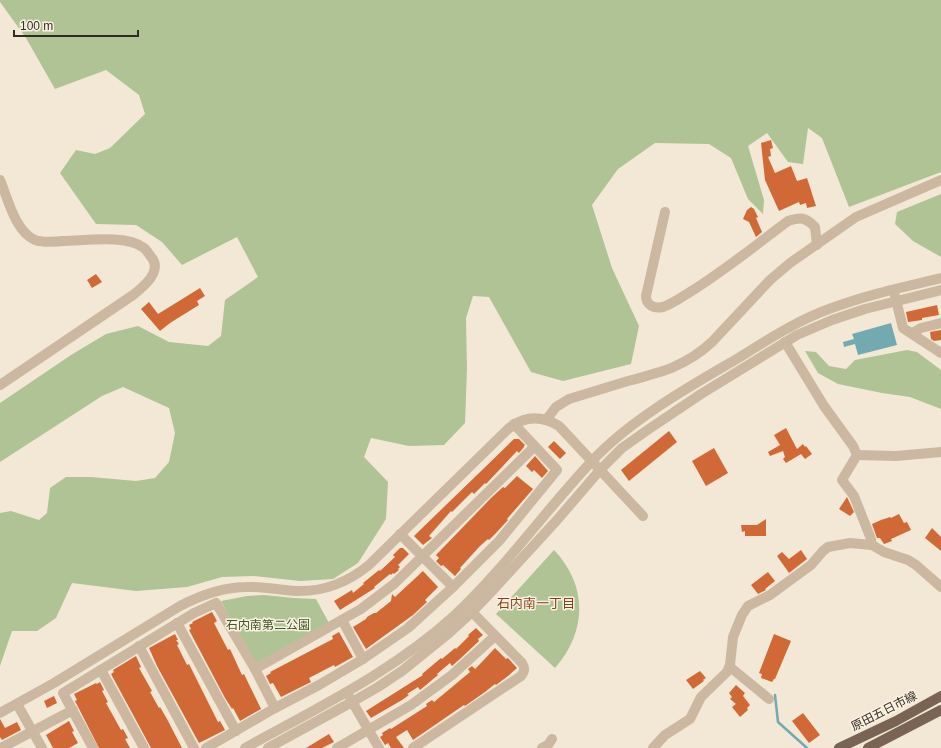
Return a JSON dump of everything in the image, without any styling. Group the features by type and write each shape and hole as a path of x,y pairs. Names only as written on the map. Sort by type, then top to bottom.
{"main road":[{"name":"原田五日市線","path":"839,748 896,721 941,696"},
{"path":"868,748 941,710"}],"street":[{"path":"0,180 17,223 35,240 52,242 106,240 132,242 144,248 153,260 154,267 152,276 146,285 133,295 0,385"},
{"path":"546,420 556,407 569,399 663,371 690,359 712,342 770,280 790,263 856,217 941,180"},
{"path":"665,212 646,296 646,301 656,308 664,306 707,282 788,221 799,218 808,220 815,227 817,245"},
{"path":"245,748 346,692 396,661 420,644 455,614 502,565 592,461 615,438 647,415 694,384 790,326 828,309 862,298 941,278"},
{"path":"894,289 902,326 941,353"},
{"path":"268,748 352,702 402,671 449,633 472,612 600,470 622,448 649,429 701,394 797,335 832,320 865,309 941,290"},
{"path":"912,333 921,328 941,323"},
{"path":"785,342 820,400 853,446 857,455"},
{"path":"0,713 195,598 224,590 247,587 306,591 329,588 350,579 360,572 514,424 526,419 533,418 546,420 559,426 643,516"},
{"path":"206,748 363,659 408,628 452,588 499,541 557,470 514,424"},
{"path":"255,669 361,610 394,584 534,447"},
{"path":"857,455 896,456 941,452"},
{"path":"857,455 842,480 854,496 872,545"},
{"path":"400,534 452,588"},
{"path":"654,748 665,735 690,719 701,697 725,675 730,667 733,637 742,615 748,606 770,595 811,564 828,547 850,543 872,545 884,552 908,560 941,587"},
{"path":"93,748 63,693 194,613 216,603 255,669 275,708"},
{"path":"412,748 521,676 524,672 525,667 522,663 472,612"},
{"path":"342,620 363,659"},
{"path":"177,623 236,731"},
{"path":"338,748 412,705 452,675 495,636"},
{"path":"139,646 194,748"},
{"path":"730,667 769,699"},
{"path":"101,670 144,748"},
{"path":"346,692 378,748"},
{"path":"17,704 42,748"},
{"path":"1,748 72,710"},
{"path":"542,748 548,745 552,739"}],"green space":[{"path":"0,0 941,0 941,172 849,207 822,138 808,128 803,164 788,162 767,133 748,146 764,200 763,214 748,199 731,158 709,144 655,143 618,169 592,205 612,268 639,326 631,364 563,381 531,372 489,297 473,296 466,318 467,369 465,423 444,445 409,446 371,438 364,457 388,482 386,519 358,563 333,579 300,581 254,576 222,577 187,587 136,591 72,583 56,618 37,631 12,631 0,666 0,513 11,511 39,520 47,513 50,488 66,477 91,477 136,481 155,478 169,462 175,433 169,408 123,387 102,396 0,462 0,403 71,355 106,334 138,326 169,342 208,346 221,336 225,300 258,277 237,237 182,265 162,242 136,225 96,224 60,173 76,150 95,154 110,148 145,114 139,95 106,70 55,89 26,38"},
{"path":"941,194 941,257 913,241 895,224 897,212"},
{"path":"907,350 917,352 941,370 941,409 910,397 838,384 818,373 805,351 816,352 829,366 846,369 855,360"},
{"path":"554,550 565,564 573,578 578,593 579,609 578,624 573,639 566,654 555,668 496,614"},
{"name":"石内南第二公園","path":"264,595 316,599 329,623 258,663 253,661 221,601 247,596"}],"water":[{"path":"891,323 897,345 858,355 855,344 844,347 843,342 854,339 852,334"}],"building":[{"path":"771,140 773,148 770,149 771,156 768,157 775,173 791,166 797,181 807,178 816,206 807,208 806,203 800,205 799,202 779,211 765,180 761,143"},
{"path":"751,207 754,209 758,217 756,218 762,232 756,237 749,222 743,219 747,210"},
{"path":"96,274 102,282 92,288 87,280"},
{"path":"200,288 205,296 197,301 199,305 160,331 141,309 149,302 158,314"},
{"path":"937,305 939,315 908,322 906,312"},
{"path":"941,330 941,340 934,341 931,339 930,332"},
{"path":"786,428 797,449 803,444 812,454 805,459 801,454 786,463 783,459 785,457 783,451 770,456 768,452 780,445 774,435"},
{"path":"669,431 677,442 629,481 621,470"},
{"path":"514,439 519,439 525,445 519,453 517,451 486,484 485,483 474,494 472,492 452,512 451,511 429,536 432,538 423,545 414,536"},
{"path":"554,441 566,453 560,459 548,447"},
{"path":"714,448 728,473 706,486 692,461"},
{"path":"535,456 548,471 542,478 534,470 532,472 526,466"},
{"path":"517,476 533,489 507,519 508,520 489,540 488,539 480,546 460,568 461,569 455,576 443,565 441,566 436,561 439,558 436,555 491,498 503,487 505,488"},
{"path":"847,497 854,512 850,516 839,509"},
{"path":"899,514 904,523 907,522 911,530 891,539 892,541 884,544 880,538 877,538 872,524"},
{"path":"766,519 766,536 745,536 745,531 742,532 741,525 757,525"},
{"path":"932,528 941,537 941,551 925,538"},
{"path":"400,548 403,548 409,554 398,565 400,567 398,569 399,570 394,574 390,574 374,587 375,588 340,610 334,601 352,590 353,593 395,557 393,555"},
{"path":"801,550 807,559 789,573 777,556 782,552 789,559"},
{"path":"423,571 438,587 425,600 427,602 413,615 366,649 353,627 367,617 376,613 391,601 392,594 395,597"},
{"path":"768,572 775,581 765,589 766,590 758,594 751,585"},
{"path":"212,612 217,621 214,623 228,650 230,649 242,675 244,674 261,709 240,721 233,708 232,709 225,698 189,630 191,629 189,625 193,623 192,622"},
{"path":"476,628 483,635 478,639 479,641 452,666 450,663 420,690 418,687 407,694 409,695 402,700 371,718 366,711 423,675 422,674 441,658 442,659 455,648 456,649"},
{"path":"339,632 353,657 335,667 334,665 309,678 311,682 281,697 273,683 270,684 266,676 271,673 270,672 333,639 332,636"},
{"path":"175,634 178,640 176,640 179,644 177,645 187,665 189,664 218,722 220,721 225,730 199,743 157,666 149,648"},
{"path":"774,634 791,641 775,679 772,682 761,678 762,674 759,673"},
{"path":"495,648 506,659 508,658 517,668 496,685 495,684 465,706 464,705 413,740 407,730 396,737 404,748 391,748 388,743 385,745 380,737 383,735 382,733 390,728 391,729 427,706 426,704 432,700 434,702 470,672 468,669 472,666 475,669"},
{"path":"136,656 141,667 139,668 152,691 150,692 167,719 182,748 151,748 111,674 114,672 113,670"},
{"path":"700,671 706,678 693,689 686,680"},
{"path":"100,682 104,690 102,691 108,702 106,703 121,730 123,729 128,738 125,739 130,748 99,748 75,701 77,700 74,694"},
{"path":"736,685 745,693 743,696 750,705 747,708 748,710 740,717 732,707 736,704 730,699 732,697 729,693"},
{"path":"54,696 57,703 47,708 44,701"},
{"path":"803,713 820,735 809,743 792,721"},
{"path":"0,719 5,728 17,722 21,730 2,740 0,737"},
{"path":"69,721 74,731 72,732 78,743 69,748 53,748 46,735"},
{"path":"329,734 334,742 322,748 306,748"}],"waterway":[{"path":"775,695 778,722 807,748"}],"district":[{"name":"石内南一丁目","path":"536,603"}]}
